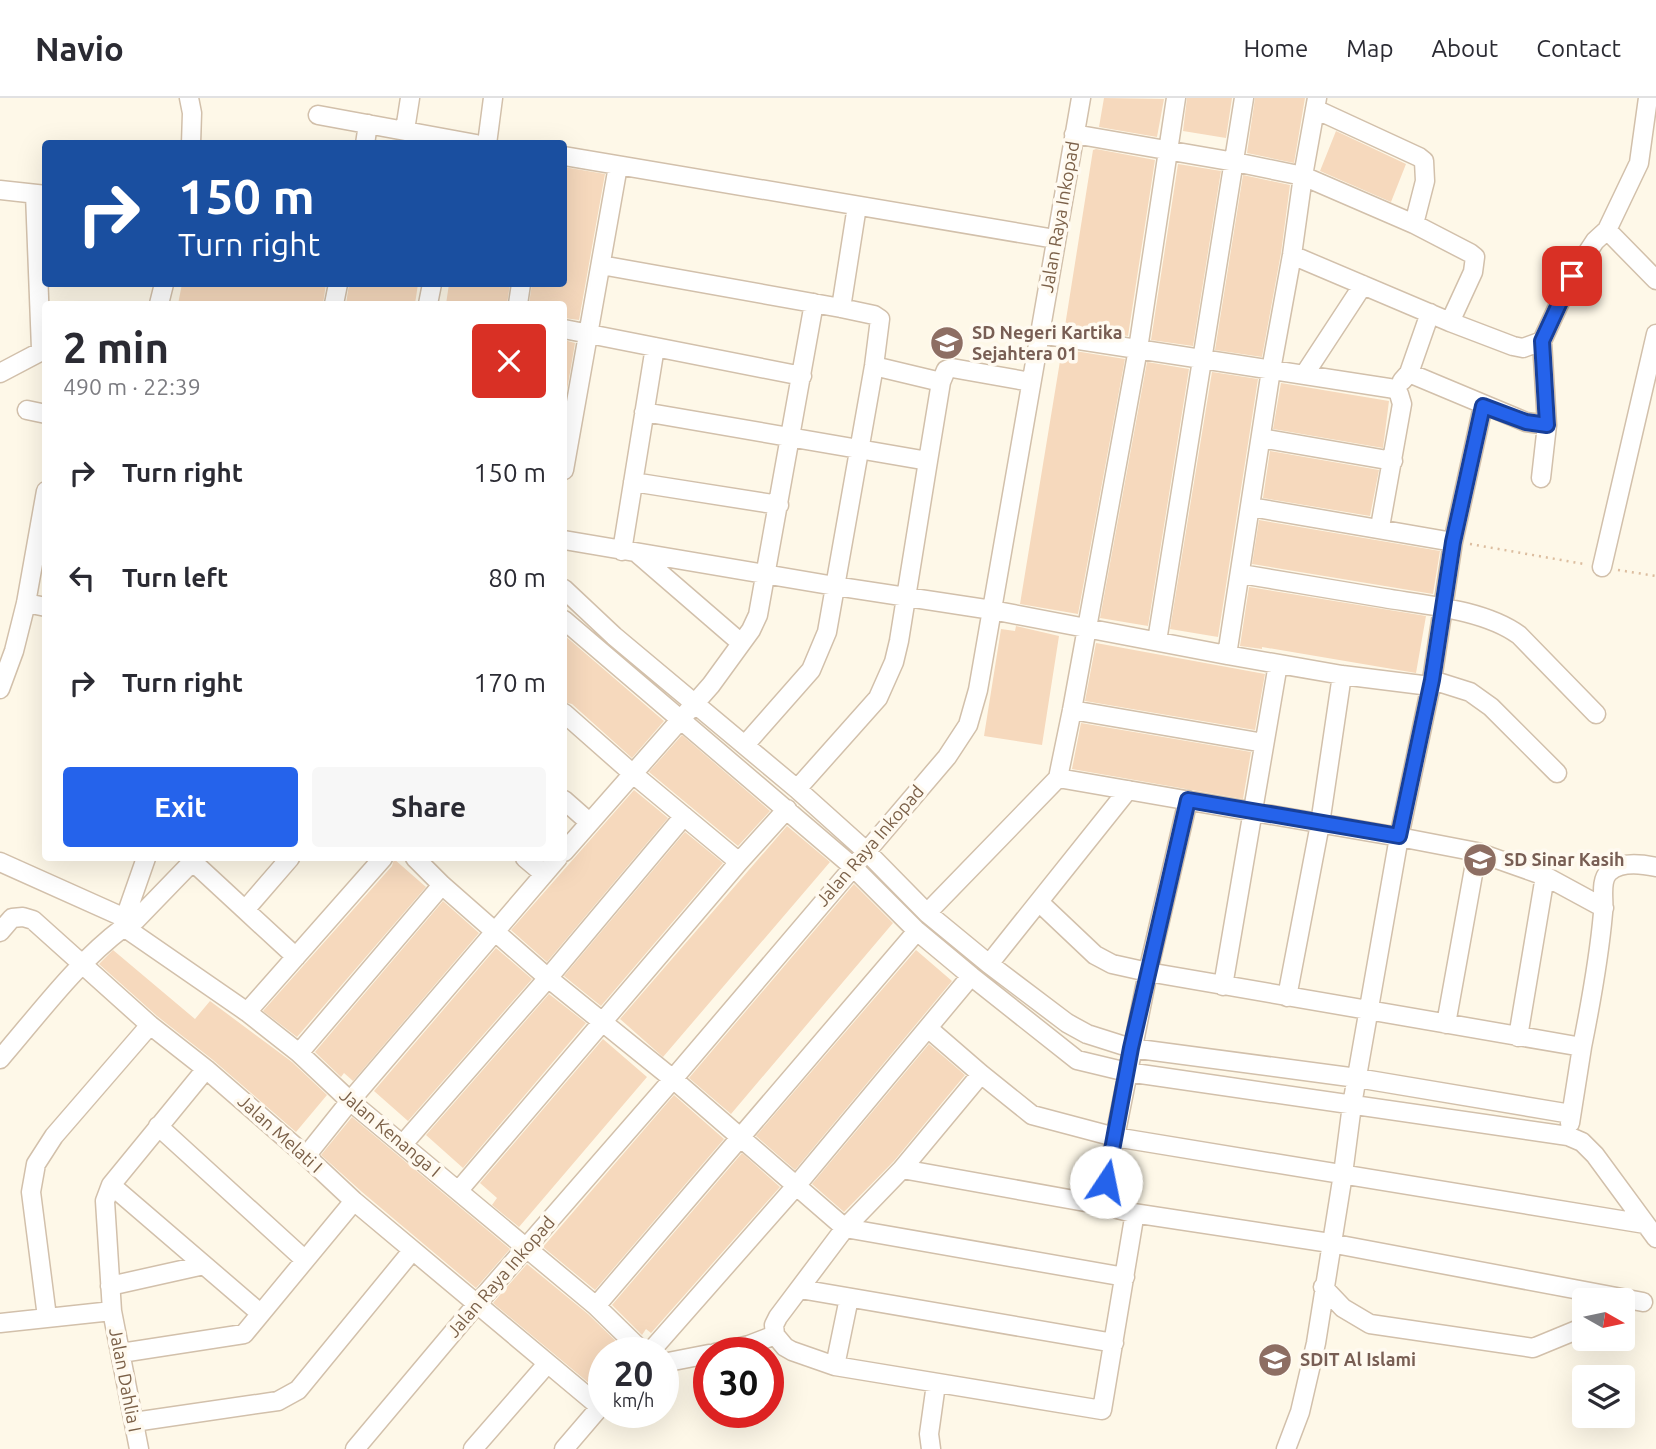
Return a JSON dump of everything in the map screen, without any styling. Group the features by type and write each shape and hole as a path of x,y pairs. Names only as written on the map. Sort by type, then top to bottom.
{"street":[{"path":"189,98 192,113 191,140"},
{"path":"405,130 410,98"},
{"path":"487,140 493,98"},
{"name":"Jalan Raya Inkopad","path":"355,1449 947,757 968,725 978,690 1081,98"},
{"path":"927,913 1058,778 1138,349 1176,98"},
{"path":"1157,641 1244,98"},
{"path":"1541,478 1547,425 1542,341 1572,276 1595,241 1607,230 1639,163 1647,98"},
{"path":"1227,655 1316,104 1424,161 1425,181 1414,224"},
{"path":"318,115 452,140"},
{"path":"366,140 368,124"},
{"path":"1074,134 1168,149 1303,176 1414,224 1475,257 1473,272 1450,321"},
{"path":"567,157 1055,239"},
{"path":"567,452 618,166"},
{"path":"0,190 40,195 41,349 38,354 0,373"},
{"path":"841,307 857,206"},
{"path":"1607,230 1656,279"},
{"path":"1293,255 1513,346 1523,348 1542,341"},
{"path":"601,265 841,307 880,319 827,632 811,670 746,746"},
{"path":"1304,375 1363,285"},
{"path":"567,848 694,703 741,643 758,615 814,303"},
{"path":"1395,388 1409,373 1430,313"},
{"path":"567,331 802,376"},
{"path":"1040,334 1395,388 1402,404 1380,527"},
{"path":"1602,567 1656,334"},
{"path":"629,552 633,482 655,347"},
{"path":"874,366 941,382"},
{"path":"797,789 858,722 882,690 894,662 941,382 946,370 951,368 1031,382"},
{"path":"1409,373 1483,406 1526,422 1547,425"},
{"path":"1286,1449 1305,1393 1316,1343 1352,1105 1399,836 1431,683 1453,542 1483,406"},
{"path":"27,410 42,413"},
{"path":"645,412 928,461"},
{"path":"1261,438 1393,461"},
{"path":"633,482 779,505"},
{"path":"1251,507 1380,527 1453,542"},
{"path":"0,689 14,651 26,603 42,513"},
{"path":"567,541 992,610 1342,675 1431,683 1471,692 1492,707 1558,773"},
{"path":"629,552 741,643"},
{"path":"1241,574 1443,608 1508,628 1530,645 1596,714"},
{"path":"567,592 614,636 797,789 866,851 927,913 1067,1023 1087,1034 1131,1048 1357,1078 1571,1114"},
{"path":"26,603 42,606"},
{"path":"567,623 852,866 917,931 1077,1060 1127,1072 1568,1136 1583,1142 1595,1155 1651,1231"},
{"path":"1223,986 1278,664"},
{"path":"1287,997 1320,824 1342,675"},
{"path":"1072,710 1264,743"},
{"path":"567,716 632,774 739,862"},
{"path":"1058,778 1399,836 1477,852 1545,876 1604,908"},
{"path":"989,964 1128,790"},
{"path":"1102,1205 1131,1048 1188,800"},
{"path":"567,803 589,822"},
{"path":"459,1190 787,809"},
{"path":"403,1144 548,978 684,816"},
{"path":"1446,1024 1477,852"},
{"path":"125,923 145,861"},
{"path":"0,1059 105,941 125,923 136,920 192,861"},
{"path":"196,861 296,957"},
{"path":"245,910 286,861"},
{"path":"247,1012 380,861"},
{"path":"418,861 548,978 673,1079 845,1228 1125,1277"},
{"path":"529,861 544,874"},
{"path":"306,1156 555,861"},
{"path":"0,862 125,923"},
{"path":"1568,1136 1599,963 1604,881 1608,873 1628,864 1656,867"},
{"path":"1518,1037 1545,876"},
{"path":"299,1053 442,885"},
{"path":"1039,902 1095,955 1112,964 1223,986 1582,1047"},
{"path":"0,932 12,918 28,918 83,964"},
{"name":"Jalan Kenanga I","path":"125,923 299,1053 350,1101 459,1190 629,1337"},
{"path":"596,1306 917,931"},
{"name":"Jalan Melati I","path":"83,964 412,1251 547,1364 588,1395"},
{"name":"Jalan Kenanga I","path":"660,1337 796,1186 971,976"},
{"path":"47,1317 31,1192 36,1164 54,1136 150,1025"},
{"path":"929,1029 1032,1115 1049,1121 1115,1137 1343,1174 1651,1231"},
{"path":"0,1323 112,1311 104,1209 111,1185 206,1069"},
{"path":"981,1074 902,1170 845,1228 778,1317 774,1325 775,1335 792,1351 835,1366 1102,1410 1115,1343 1133,1213"},
{"path":"158,1126 305,1260"},
{"path":"902,1170 1102,1205 1133,1213 1331,1244 1650,1300"},
{"path":"111,1185 260,1313"},
{"path":"121,1353 244,1334 354,1201"},
{"path":"134,1422 278,1401 287,1397 298,1390 412,1251"},
{"path":"110,1286 204,1265"},
{"path":"1323,1287 1343,1308 1370,1324 1533,1348 1572,1332"},
{"path":"800,1289 1115,1343"},
{"path":"835,1366 849,1297"},
{"name":"Jalan Dahlia I","path":"112,1311 138,1449"},
{"path":"770,1337 775,1335"},
{"path":"473,1449 547,1364"},
{"path":"931,1449 929,1434 936,1384"},
{"path":"564,1449 588,1421"}],"path":[{"path":"1453,542 1656,576"}],"building":[{"path":"1104,98 1164,99 1157,137 1099,127"},
{"path":"1187,98 1232,98 1226,138 1183,131"},
{"path":"1255,98 1305,98 1294,163 1247,153"},
{"path":"1336,131 1406,164 1391,202 1320,171"},
{"path":"1093,150 1155,160 1128,336 1065,326"},
{"path":"1178,164 1221,171 1193,346 1151,340"},
{"path":"567,168 605,174 579,320 567,318 567,301 529,301 532,287 567,287"},
{"path":"1243,175 1290,185 1262,357 1215,350"},
{"path":"181,287 326,287 323,301 179,301"},
{"path":"349,287 418,287 415,301 346,301"},
{"path":"449,287 510,287 507,301 446,301"},
{"path":"567,341 575,343 567,390"},
{"path":"1062,349 1125,359 1078,614 1020,604"},
{"path":"1147,362 1189,369 1148,626 1100,618"},
{"path":"1212,372 1258,379 1218,637 1170,629"},
{"path":"1281,383 1389,401 1383,448 1273,429"},
{"path":"1270,451 1379,470 1370,516 1263,498"},
{"path":"1259,520 1440,551 1433,594 1252,564"},
{"path":"1249,587 1426,616 1416,673 1262,647 1240,646"},
{"path":"1016,626 1059,636 1042,745 984,736 1001,629 1015,631"},
{"path":"567,638 664,721 632,758 572,704 567,703"},
{"path":"1096,643 1265,674 1255,730 1085,701"},
{"path":"1081,723 1251,752 1243,799 1072,769"},
{"path":"682,735 770,811 738,846 649,772"},
{"path":"634,790 668,818 547,962 511,930"},
{"path":"787,826 830,862 663,1057 620,1019"},
{"path":"685,832 723,863 601,1006 564,976"},
{"path":"393,861 396,861 426,887 297,1037 263,1011 392,866"},
{"path":"854,884 893,923 731,1114 689,1078"},
{"path":"443,901 479,933 353,1081 344,1073 341,1077 315,1052"},
{"path":"496,948 532,979 408,1121 374,1091"},
{"path":"113,950 195,1019 210,1001 292,1062 327,1095 296,1132 99,964"},
{"path":"916,950 952,981 795,1170 756,1136"},
{"path":"549,994 586,1023 463,1168 426,1135"},
{"path":"603,1039 647,1077 519,1227 492,1205 497,1198 480,1183"},
{"path":"929,1044 965,1075 894,1161 844,1212 812,1184"},
{"path":"674,1095 724,1139 595,1290 543,1247"},
{"path":"352,1117 510,1249 476,1288 321,1155"},
{"path":"742,1153 780,1187 651,1333 646,1329 642,1335 612,1305"},
{"path":"527,1264 588,1314 612,1337 588,1337 588,1382 493,1303"}],"place":[{"name":"SD Negeri Kartika Sejahtera 01","path":"947,343"},
{"name":"SD Sinar Kasih","path":"1480,860"},
{"name":"SDIT Al Islami","path":"1275,1360"}],"route":[{"path":"1106,1182 1131,1048 1188,800 1399,836 1432,680 1453,542 1483,406 1535,425 1547,425 1542,341 1572,276"}]}
